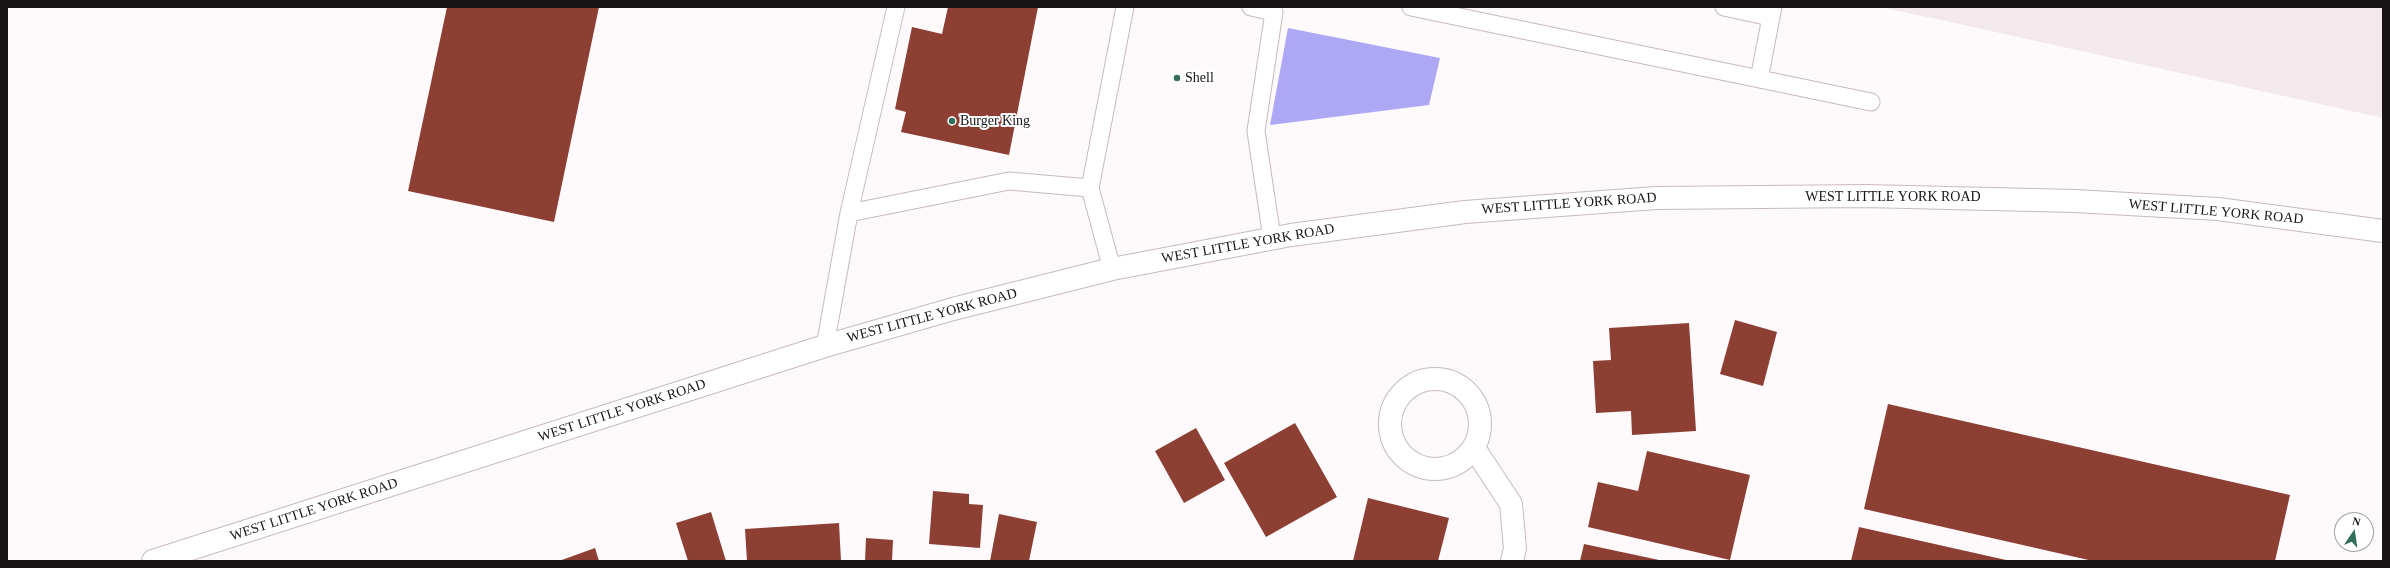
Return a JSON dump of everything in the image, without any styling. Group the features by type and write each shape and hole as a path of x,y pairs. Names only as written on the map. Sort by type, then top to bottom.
{"main road":[{"name":"WEST LITTLE YORK ROAD","path":"153,561 824,346 953,309 1112,269 1272,238 1465,212 1640,199 1866,196 2045,199 2218,209 2383,231"},
{"path":"1439,378 1454,382 1467,391 1476,403 1479,410 1481,418 1480,434 1474,448 1464,459 1444,468 1423,467 1410,461 1399,451 1392,438 1389,424 1392,410 1398,397 1409,386 1423,380 1439,378"},
{"path":"1474,448 1511,504 1515,548 1512,561"}],"lane":[{"path":"824,346 849,213 896,7"},
{"path":"1112,269 1090,188 1125,7"},
{"path":"1251,7 1274,12 1256,131 1272,238"},
{"path":"1411,7 1871,102"},
{"path":"1724,7 1771,12 1760,79"},
{"path":"849,213 1009,181 1090,188"}],"shaded area":[{"path":"1879,7 2383,7 2383,118 1937,19"},
{"path":"1288,28 1440,58 1429,105 1270,125"}],"building":[{"path":"447,7 599,7 554,222 408,191"},
{"path":"948,7 1038,7 1009,155 901,132 906,112 895,109 912,27 942,34"},
{"path":"1735,320 1777,332 1763,386 1720,374"},
{"path":"1689,323 1696,431 1632,435 1631,411 1596,413 1593,361 1611,360 1609,328"},
{"path":"1888,404 2290,495 2275,561 2093,561 1864,509"},
{"path":"1295,423 1337,497 1266,537 1224,463"},
{"path":"1196,428 1225,480 1184,503 1155,451"},
{"path":"1647,451 1750,475 1730,560 1588,527 1598,482 1638,491"},
{"path":"933,491 969,494 969,504 983,505 980,548 929,544"},
{"path":"1368,498 1449,518 1438,561 1353,561"},
{"path":"711,512 726,561 688,561 676,523"},
{"path":"999,514 1037,522 1029,561 990,561"},
{"path":"839,523 841,561 747,561 745,529"},
{"path":"1859,527 2006,560 2006,561 1851,561"},
{"path":"866,538 893,540 892,561 865,561"},
{"path":"1584,544 1659,560 1659,561 1580,561"},
{"path":"595,548 599,561 559,561"}],"place":[{"name":"Shell","path":"1177,78"},
{"name":"Burger King","path":"952,121"}]}
